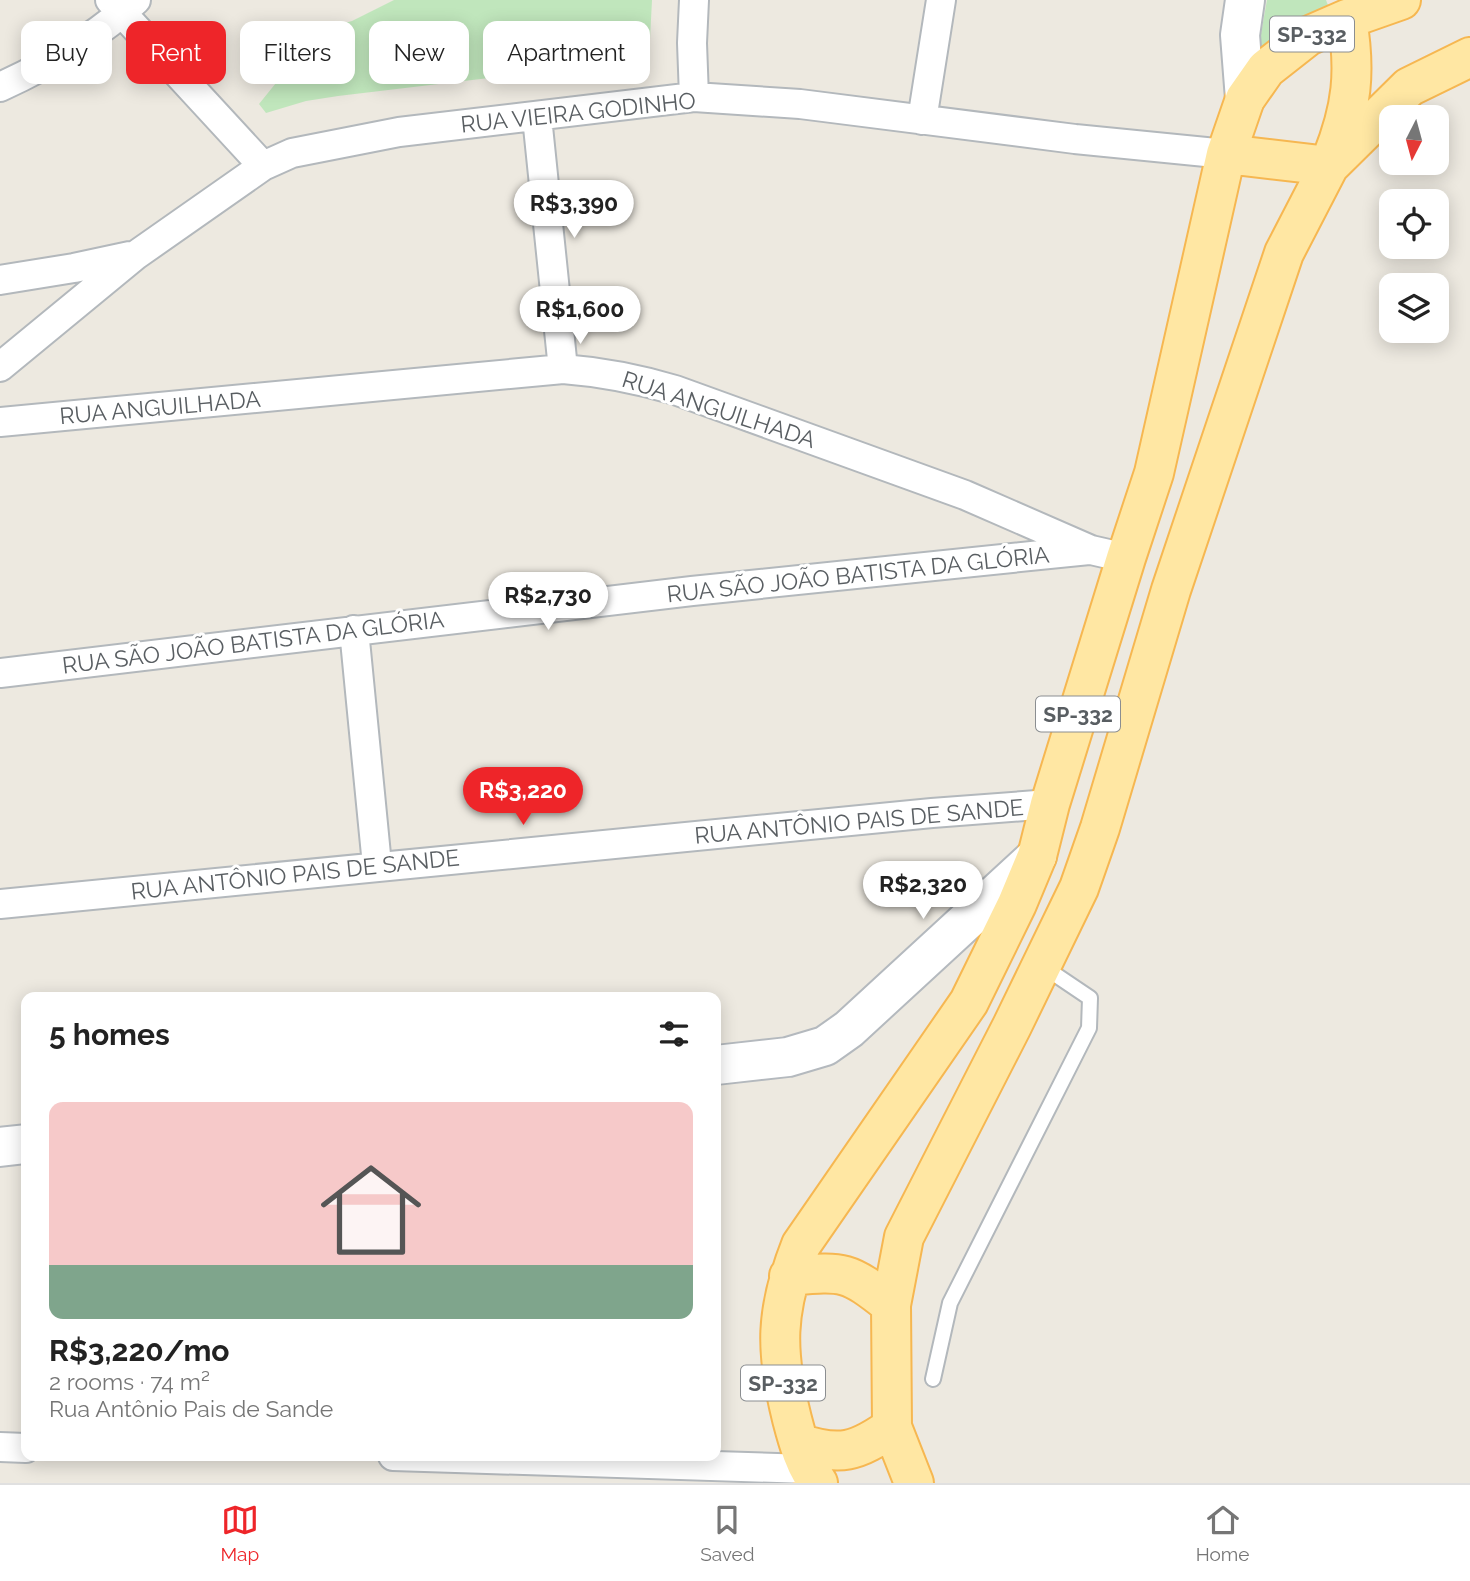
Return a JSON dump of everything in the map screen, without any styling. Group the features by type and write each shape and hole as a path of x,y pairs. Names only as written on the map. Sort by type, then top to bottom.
{"main road":[{"name":"SP-332","path":"808,1465 782,1376 779,1329 789,1276 801,1245 969,1002 1037,856 1108,554 1154,473 1226,154 1245,99 1266,69 1280,56 1344,10 1401,0"},
{"path":"1226,154 1329,166 1348,114 1353,72 1344,10"},
{"name":"SP-332","path":"914,1483 892,1427 891,1305 904,1237 1079,888 1100,828 1171,590 1284,253 1329,166 1409,87 1470,57"},
{"path":"789,1276 836,1273 848,1275 862,1281 891,1305"},
{"path":"808,1465 834,1452 856,1449 892,1427"}],"street":[{"path":"694,0 694,97"},
{"path":"922,120 942,0"},
{"path":"1245,0 1240,35 1245,99"},
{"path":"0,87 57,58 123,4 262,166"},
{"name":"RUA VIEIRA GODINHO","path":"0,367 136,255 262,166 292,153 399,131 694,97 800,104 1226,154"},
{"path":"537,117 563,369"},
{"path":"0,280 136,255"},
{"name":"RUA ANGUILHADA","path":"0,422 563,369 629,377 675,390 965,495 1108,554"},
{"name":"RUA SÃO JOÃO BATISTA DA GLÓRIA","path":"0,673 354,630 1108,554"},
{"path":"354,630 377,865"},
{"name":"RUA ANTÔNIO PAIS DE SANDE","path":"0,904 377,865 1050,804"},
{"path":"721,1064 788,1057 825,1046 849,1029 1037,856"},
{"path":"0,1147 21,1145"},
{"path":"0,1447 21,1448"},
{"path":"624,1461 808,1465"}],"lane":[{"path":"933,1379 950,1303 1089,1028 1090,998 1041,965"}],"green space":[{"path":"394,0 652,0 650,39 650,21 483,21 483,79 469,80 469,21 369,21 369,84 439,84 306,101 266,113 259,104 275,84 355,84 355,21 352,21"},
{"path":"1267,0 1326,0 1329,8 1303,16 1276,40 1255,67"}]}
